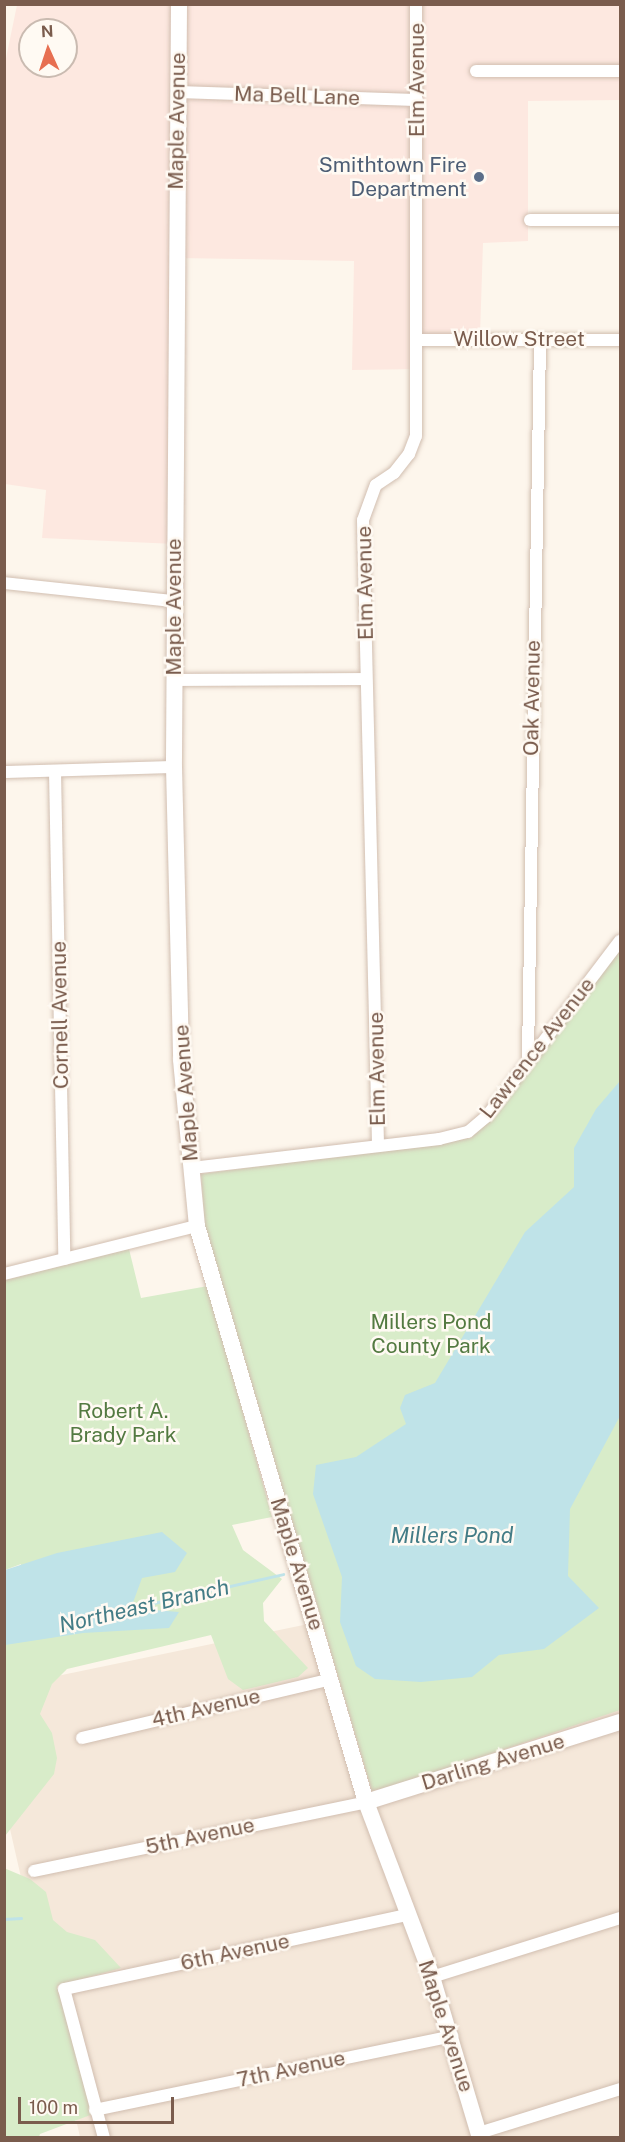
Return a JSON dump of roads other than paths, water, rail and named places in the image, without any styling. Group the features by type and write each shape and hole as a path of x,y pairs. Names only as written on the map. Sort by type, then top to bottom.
{"main road":[{"name":"Maple Avenue","path":"179,4 173,601 174,767 181,1060 197,1226 366,1802 432,1977 452,2036 480,2135"},
{"name":"Darling Avenue","path":"366,1802 621,1722"}],"street":[{"name":"Elm Avenue","path":"378,1144 363,520 376,485 394,472 409,454 416,436 418,340 416,4"},
{"path":"476,71 621,71"},
{"name":"Ma Bell Lane","path":"177,92 417,100"},
{"path":"530,220 621,220"},
{"name":"Oak Avenue","path":"528,1058 540,339"},
{"name":"Willow Street","path":"418,340 621,340"},
{"path":"4,584 173,601"},
{"path":"174,680 366,679"},
{"path":"4,772 174,767"},
{"name":"Cornell Avenue","path":"56,771 64,1259"},
{"name":"Lawrence Avenue","path":"192,1168 378,1144 439,1139 468,1132 487,1116 528,1058 621,940"},
{"path":"4,1274 197,1226"},
{"name":"4th Avenue","path":"82,1738 331,1678"},
{"name":"5th Avenue","path":"34,1871 366,1802"},
{"name":"6th Avenue","path":"95,2110 64,1989 407,1915"},
{"path":"432,1977 621,1918"},
{"name":"7th Avenue","path":"95,2110 452,2036"},
{"path":"480,2135 621,2089"},
{"path":"95,2110 104,2138"}],"water":[{"name":"Millers Pond","path":"620,1081 620,1416 570,1509 568,1576 599,1608 544,1649 499,1655 472,1677 421,1682 375,1679 356,1666 340,1622 342,1577 313,1494 316,1465 356,1457 406,1424 400,1408 405,1395 435,1383 525,1232 574,1187 574,1148 596,1109"},
{"path":"162,1532 187,1553 175,1572 142,1578 131,1608 179,1612 169,1628 83,1633 5,1645 5,1570 57,1553"}],"waterway":[{"name":"Northeast Branch","path":"127,1609 283,1574"},
{"path":"4,1919 21,1918"}],"place":[{"name":"Smithtown Fire Department","path":"479,177"}],"park label":[{"name":"Millers Pond County Park","path":"431,1334"},
{"name":"Robert A. Brady Park","path":"123,1423"}]}
